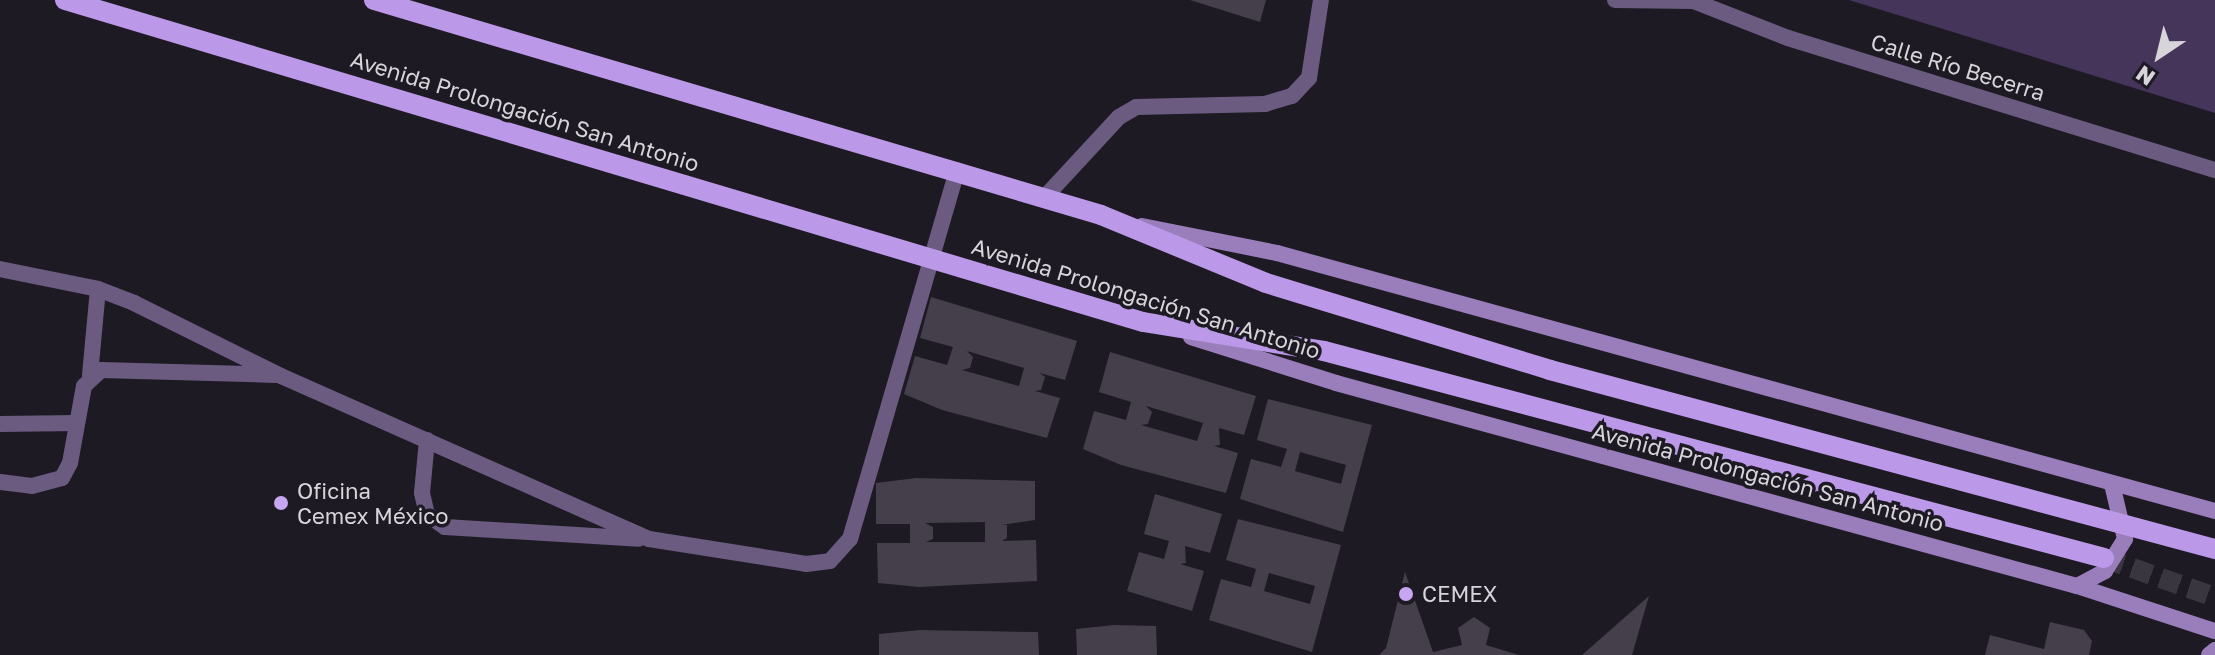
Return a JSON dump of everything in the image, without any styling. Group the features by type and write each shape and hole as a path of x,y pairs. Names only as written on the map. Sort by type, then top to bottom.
{"main road":[{"name":"Avenida Prolongación San Antonio","path":"65,0 931,256 1143,322"},
{"path":"374,0 395,3 957,170 1122,222 1266,283 1550,370 2215,549"},
{"path":"1143,322 1324,351 2104,558"}],"street":[{"path":"1044,198 1119,117 1136,107 1265,104 1292,96 1309,78 1321,0"},
{"path":"1615,0 1692,0"},
{"name":"Calle Río Becerra","path":"1692,0 1788,38 2215,170"},
{"path":"427,440 422,493 427,514 445,527 649,539 775,562 830,561 850,539 957,170"},
{"path":"1122,222 1277,253 2215,511"},
{"path":"0,269 98,289 281,376 649,539"},
{"path":"0,482 32,486 62,478 70,463 90,375 98,289"},
{"name":"Avenida Prolongación San Antonio","path":"1143,322 1336,383 2077,586 2215,631"},
{"path":"90,375 101,370 281,376"},
{"path":"0,424 77,423"},
{"path":"2077,586 2105,571 2125,539 2112,484"},
{"path":"2209,655 2215,650"}],"shaded area":[{"path":"1849,0 2215,0 2215,113"}],"building":[{"path":"1190,0 1266,0 1260,22"},
{"path":"931,297 1077,341 1065,380 1040,373 1045,377 1041,390 1035,391 1060,398 1047,438 942,410 904,394 915,356 947,365 953,347 920,338","holes":["967,351 1024,368 1019,386 962,370 970,368 973,357"]},
{"path":"1110,352 1256,396 1244,435 1219,428 1220,445 1214,446 1238,453 1226,493 1121,465 1083,449 1094,411 1126,420 1131,402 1099,392","holes":["1146,406 1203,423 1197,441 1141,425 1148,424 1152,412"]},
{"path":"1268,399 1372,425 1343,532 1240,499 1251,459 1281,467 1287,449 1257,440","holes":["1300,452 1346,465 1341,484 1295,471"]},
{"path":"916,478 1035,481 1035,520 1001,525 1007,525 1007,538 1002,541 1036,540 1037,581 919,587 878,583 877,543 910,543 910,524 876,524 876,483","holes":["985,522 985,542 926,542 933,539 933,527 925,523"]},
{"path":"1155,494 1222,514 1210,553 1185,546 1186,563 1180,564 1204,571 1192,611 1127,591 1139,552 1164,559 1169,541 1144,534"},
{"path":"1238,519 1341,545 1312,652 1209,620 1221,579 1251,587 1256,569 1226,560","holes":["1269,573 1315,586 1310,604 1264,591"]},
{"name":"CEMEX","path":"1405,572 1433,652 1462,645 1458,628 1474,617 1490,628 1486,645 1519,655 1379,655 1386,648"},
{"path":"1649,596 1632,655 1582,655"},
{"path":"2050,622 2084,630 2092,641 2089,655 1985,655 1990,635 2044,649"},
{"path":"1114,625 1156,626 1157,655 1077,655 1076,629"},
{"path":"920,630 1038,632 1039,655 879,655 879,634"}],"tunnel":[{"path":"2104,558 2215,597"}],"place":[{"name":"Oficina Cemex México","path":"281,503"},
{"name":"CEMEX","path":"1406,594"}]}
